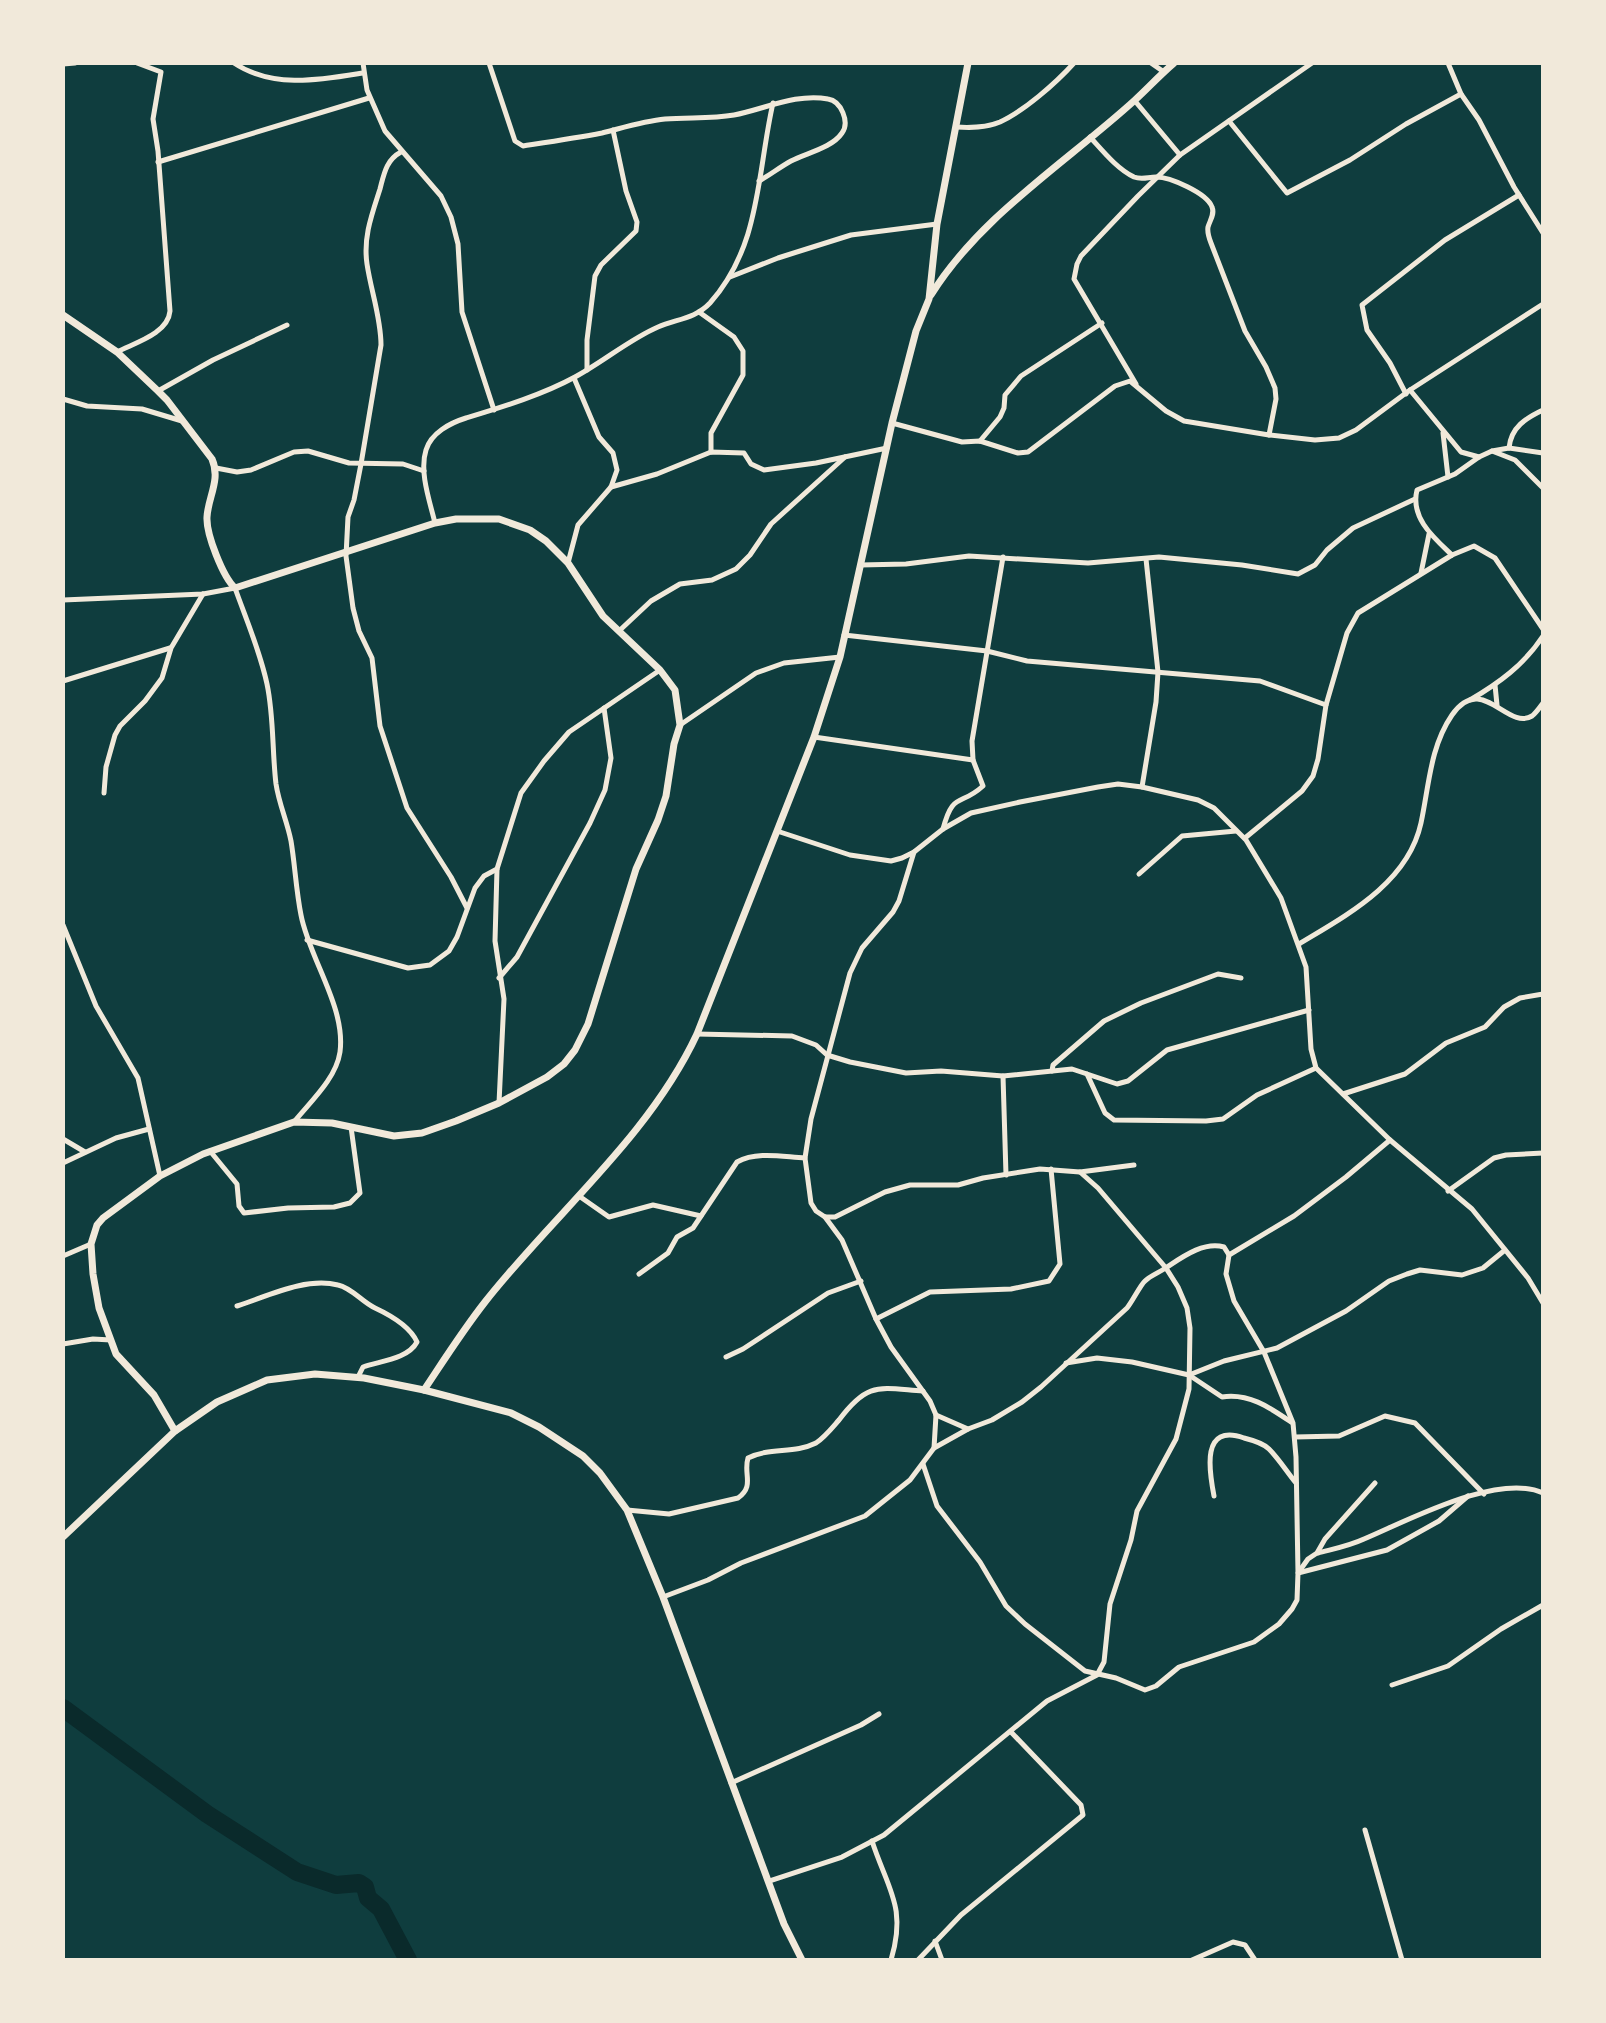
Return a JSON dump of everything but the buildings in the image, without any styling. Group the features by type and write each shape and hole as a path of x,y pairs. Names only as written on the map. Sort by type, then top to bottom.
{"street":[{"path":"63,64 75,63"},
{"path":"117,352 158,331 169,319 153,119 160,72 137,63"},
{"path":"234,63 251,73 292,81 363,73"},
{"path":"363,63 369,98 385,131 441,196 451,216 458,244 462,312 494,410"},
{"path":"489,63 515,141 523,146 663,120 731,116 765,108 773,103 796,100 831,99 842,109 845,128 841,136 791,161 759,181"},
{"path":"929,299 937,225 968,63"},
{"path":"956,127 974,128 999,122 1020,109 1074,63"},
{"path":"1151,63 1164,72"},
{"path":"424,1390 486,1301 640,1123 685,1060 814,737 839,657 892,423 916,331 929,299 947,269 986,229 1135,101 1174,63"},
{"path":"1136,384 1074,279 1077,264 1110,225 1180,155 1312,63"},
{"path":"1448,63 1461,94 1479,120 1543,233"},
{"path":"1229,121 1287,193 1350,160 1406,124 1461,94"},
{"path":"158,162 369,98"},
{"path":"1135,101 1180,155"},
{"path":"435,523 424,471 425,451 431,439 441,430 459,420 494,410 574,378 646,333 699,312 730,277 746,246 773,103"},
{"path":"587,370 587,340 595,276 601,265 636,231 637,222 626,191 613,130"},
{"path":"1090,137 1134,177 1158,177 1191,188 1208,199 1212,205 1208,232 1211,243 1245,331 1275,388 1276,399 1269,435"},
{"path":"401,152 391,159 384,171 367,229 367,263 381,345 361,464 348,517 346,556 352,608 372,658 379,718 389,757 407,808 451,877 467,908"},
{"path":"1479,457 1461,452 1408,392 1367,330 1362,304 1445,240 1519,194"},
{"path":"730,277 778,258 851,235 937,225"},
{"path":"892,423 962,442 980,441 1018,453 1028,452 1115,386 1130,381 1166,411 1184,421 1269,435 1315,440 1339,438 1356,430 1408,392 1543,304"},
{"path":"699,312 734,337 743,351 743,375 711,433 711,452"},
{"path":"63,315 117,352 158,391 216,468 207,516 208,525 225,575 235,588 254,637 267,681 273,717 276,783 291,843 300,914 341,1036 340,1054 335,1069 294,1122"},
{"path":"980,441 1000,418 1005,395 1015,382 1102,323"},
{"path":"158,391 287,325"},
{"path":"568,563 579,525 611,487 617,470 613,453 599,438 574,378"},
{"path":"63,399 87,406 142,409 182,421"},
{"path":"1509,448 1512,436 1522,422 1543,410"},
{"path":"1443,430 1448,477"},
{"path":"611,487 666,471 711,452 744,453 751,464 764,470 887,448"},
{"path":"1452,555 1429,534 1416,510 1417,490 1448,477 1492,451 1509,448 1543,453"},
{"path":"216,468 237,472 251,470 287,455 308,451 349,463 404,464 424,471"},
{"path":"1492,451 1515,460 1543,488"},
{"path":"619,631 651,601 680,584 712,580 736,569 750,555 771,524 845,457"},
{"path":"860,565 906,564 969,556 1088,563 1159,557 1242,565 1298,574 1315,565 1327,550 1353,528 1415,499"},
{"path":"63,600 203,594 235,588 435,523 456,519 499,519 513,523 546,541 568,563 603,616 660,670 675,690 680,725 666,796 636,869 581,1040 564,1064 547,1077 499,1103 456,1121 408,1136 380,1134 332,1123 294,1122 210,1151 160,1176 97,1225 91,1244 95,1288 111,1340 119,1358 154,1395 175,1431"},
{"path":"1421,573 1429,534"},
{"path":"1245,838 1310,783 1318,759 1326,705 1347,633 1358,613 1452,555 1474,546 1495,558 1543,629"},
{"path":"943,829 948,809 983,786 973,760 972,741 1003,557"},
{"path":"1142,787 1156,702 1158,672 1146,559"},
{"path":"104,793 106,767 115,735 162,678 171,648 203,594"},
{"path":"844,635 987,651 1027,661 1260,681 1326,705"},
{"path":"1299,944 1371,897 1399,871 1421,826 1428,777 1437,743 1452,715 1528,658 1543,636"},
{"path":"63,681 171,648"},
{"path":"680,725 768,667 839,657"},
{"path":"499,1103 503,999 495,941 498,869 521,793 569,732 660,670"},
{"path":"1495,685 1497,705"},
{"path":"1469,701 1484,700 1497,705 1505,714 1525,718 1533,715 1543,704"},
{"path":"499,978 517,957 590,823 605,790 611,758 604,708"},
{"path":"814,737 973,760"},
{"path":"777,831 850,855 891,860 914,852 943,829 971,813 1118,784 1198,800 1214,808 1245,838 1281,898 1306,967 1311,1049 1316,1068 1390,1140 1472,1209 1542,1299"},
{"path":"1139,874 1182,836 1236,831"},
{"path":"914,852 899,901 862,948 853,964 814,1106 805,1158 811,1203 842,1240 891,1347 923,1391 936,1415 934,1448"},
{"path":"307,940 408,968 430,965 449,951 475,888 484,876 498,869"},
{"path":"63,925 96,1006 135,1073 160,1176"},
{"path":"1052,1071 1053,1065 1104,1021 1141,1003 1218,974 1241,978"},
{"path":"1343,1094 1405,1074 1446,1043 1485,1027 1504,1007 1520,998 1543,994"},
{"path":"696,1034 792,1036 816,1045 827,1055 906,1073 1003,1076 1072,1069 1117,1084 1128,1081 1167,1050 1309,1010"},
{"path":"1087,1074 1105,1113 1114,1120 1206,1121 1223,1119 1257,1095 1316,1068"},
{"path":"1003,1076 1006,1175"},
{"path":"210,1151 237,1184 239,1206 244,1213 334,1207 350,1203 360,1193 351,1127"},
{"path":"63,1163 116,1138 149,1129"},
{"path":"63,1139 85,1152"},
{"path":"1229,1255 1302,1209 1353,1172 1390,1140"},
{"path":"1448,1191 1494,1158 1543,1153"},
{"path":"639,1274 668,1253 677,1237 693,1228 737,1162 746,1157 805,1158"},
{"path":"825,1217 835,1217 885,1192 899,1188 958,1185 983,1178 1051,1169 1080,1172 1134,1165"},
{"path":"876,1319 930,1292 1011,1289 1049,1281 1060,1264 1051,1169"},
{"path":"769,1881 842,1857 893,1829 1047,1701 1097,1675 1104,1662 1110,1604 1131,1540 1137,1511 1176,1439 1189,1389 1191,1336 1189,1318 1178,1287 1166,1268 1098,1188 1080,1172"},
{"path":"579,1196 609,1217 653,1205 701,1216"},
{"path":"63,1256 91,1244"},
{"path":"663,1597 699,1584 741,1563 865,1516 910,1480 934,1448 968,1429 992,1420 1041,1387 1126,1308 1143,1282 1177,1259 1216,1245 1224,1247 1229,1255 1226,1274 1234,1301 1264,1352 1293,1423 1297,1600 1279,1624 1254,1642 1179,1667 1150,1689 1139,1690 1116,1678 1085,1671 1006,1606 974,1552 937,1506 923,1464"},
{"path":"1189,1375 1224,1361 1277,1348 1346,1311 1398,1278 1420,1270 1462,1275 1483,1268 1505,1250"},
{"path":"726,1357 743,1349 828,1293 861,1281"},
{"path":"237,1306 302,1285 329,1284 347,1289 365,1304 409,1330 417,1342 411,1350 398,1357 363,1367 358,1377"},
{"path":"63,1344 93,1339 111,1340"},
{"path":"1066,1363 1097,1358 1132,1362 1189,1375 1222,1398 1236,1395 1254,1399 1293,1423"},
{"path":"63,1537 175,1431 217,1402 267,1380 315,1374 358,1377 424,1390 511,1413 539,1427 583,1456 600,1473 627,1510 663,1597 784,1924 802,1960"},
{"path":"627,1510 669,1514 738,1498 747,1491 749,1483 746,1467 748,1458 770,1451 790,1451 817,1442 832,1429 851,1403 870,1390 880,1388 923,1391"},
{"path":"936,1415 968,1429"},
{"path":"1295,1437 1339,1436 1385,1416 1415,1423 1485,1494"},
{"path":"1214,1496 1210,1454 1214,1441 1224,1436 1236,1435 1267,1447 1296,1483"},
{"path":"1317,1553 1325,1539 1375,1483"},
{"path":"1298,1573 1308,1559 1317,1553 1363,1540 1421,1513 1468,1496 1524,1486 1543,1493"},
{"path":"1298,1573 1387,1550 1439,1521 1468,1496"},
{"path":"1392,1685 1448,1666 1501,1629 1543,1605"},
{"path":"732,1783 861,1725 879,1714"},
{"path":"918,1960 961,1915 1083,1815 1081,1805 1011,1732"},
{"path":"1366,1830 1402,1960"},
{"path":"872,1842 898,1913 898,1936 891,1960"},
{"path":"935,1941 942,1960"},
{"path":"1192,1960 1233,1942 1245,1945 1255,1960"}],"waterway":[{"path":"63,1708 207,1814 297,1872 336,1885 359,1883 365,1887 368,1898 381,1909 408,1960"}]}
